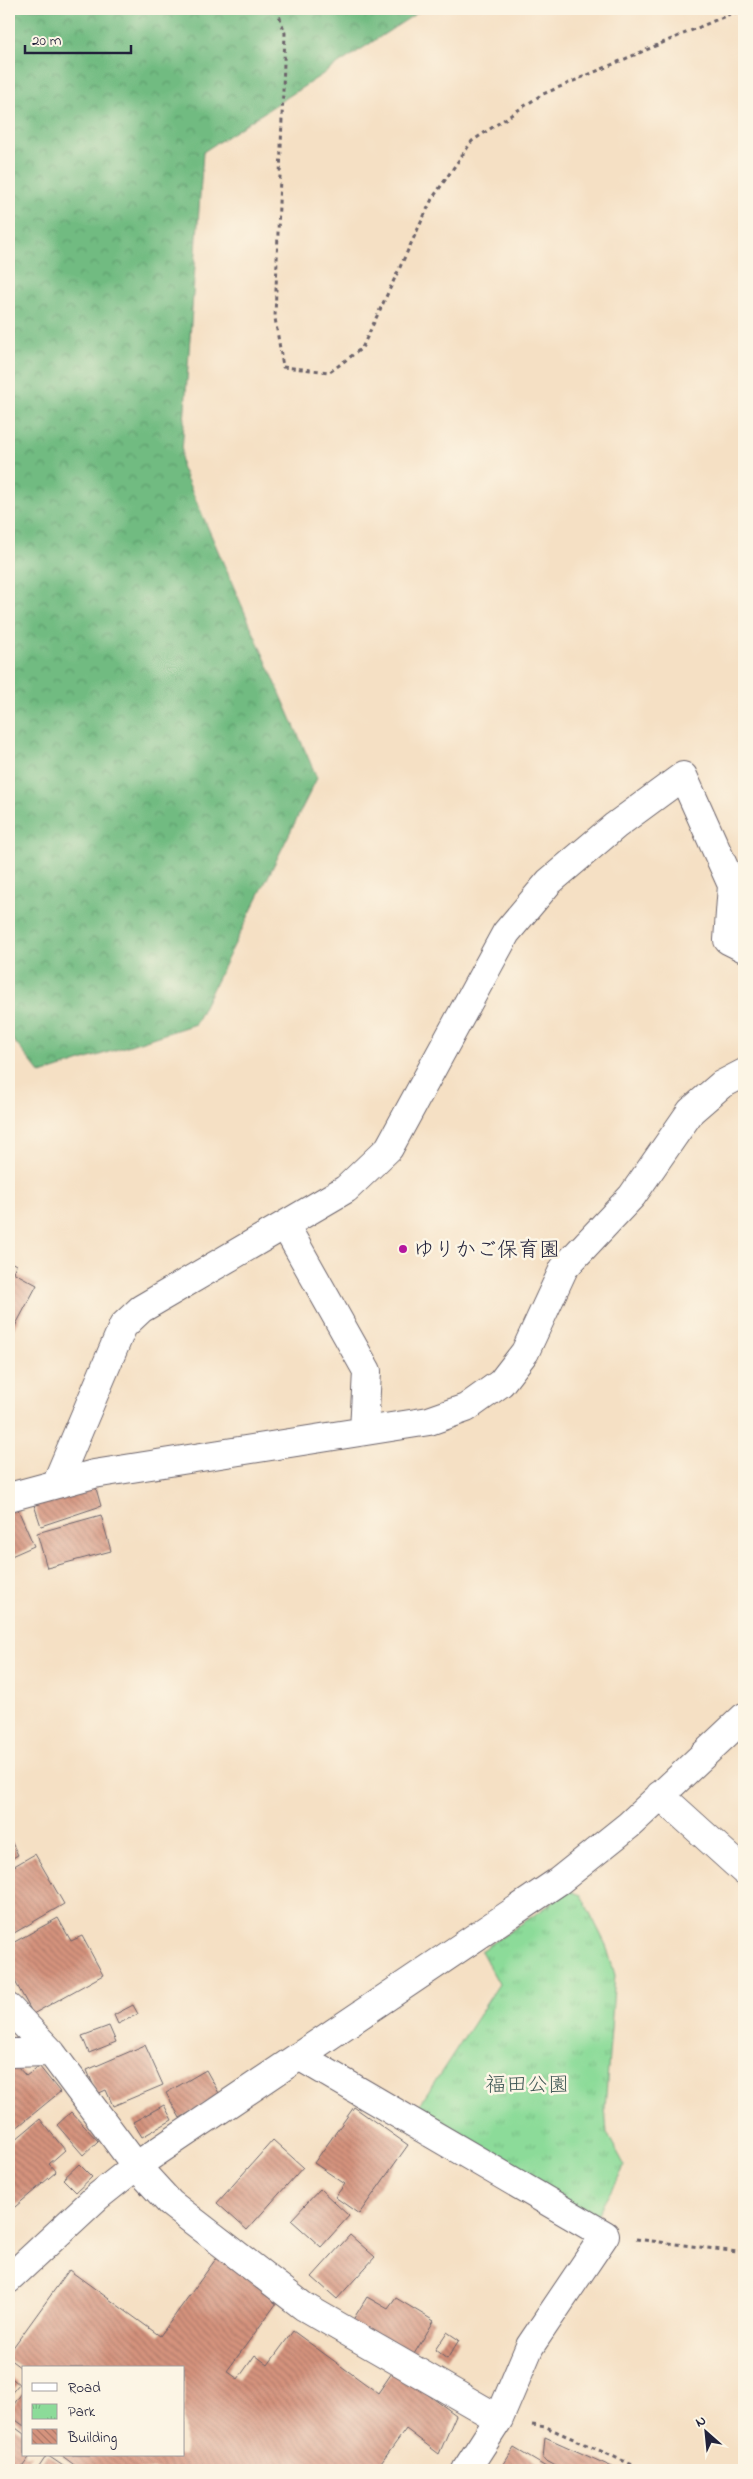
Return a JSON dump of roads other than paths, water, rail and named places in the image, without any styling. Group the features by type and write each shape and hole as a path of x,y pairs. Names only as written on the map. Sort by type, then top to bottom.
{"street":[{"path":"56,1484 123,1326 141,1309 346,1189 389,1148 506,933 549,882 615,826 684,776 732,885 728,940 744,948"},
{"path":"9,1497 94,1474 429,1421 466,1408 501,1383 525,1352 564,1268 632,1196 691,1111 720,1085 744,1072"},
{"path":"285,1225 367,1371 364,1431"},
{"path":"9,2279 97,2197 136,2166 559,1881 629,1825 744,1717"},
{"path":"660,1795 744,1871"},
{"path":"9,2008 51,2052 136,2166 170,2203 303,2306 499,2418"},
{"path":"9,2053 51,2052"},
{"path":"299,2056 606,2235 530,2346 499,2418 466,2470"}],"place":[{"name":"ゆりかご保育園","path":"403,1249"}],"park label":[{"name":"福田公園","path":"527,2084"}]}
